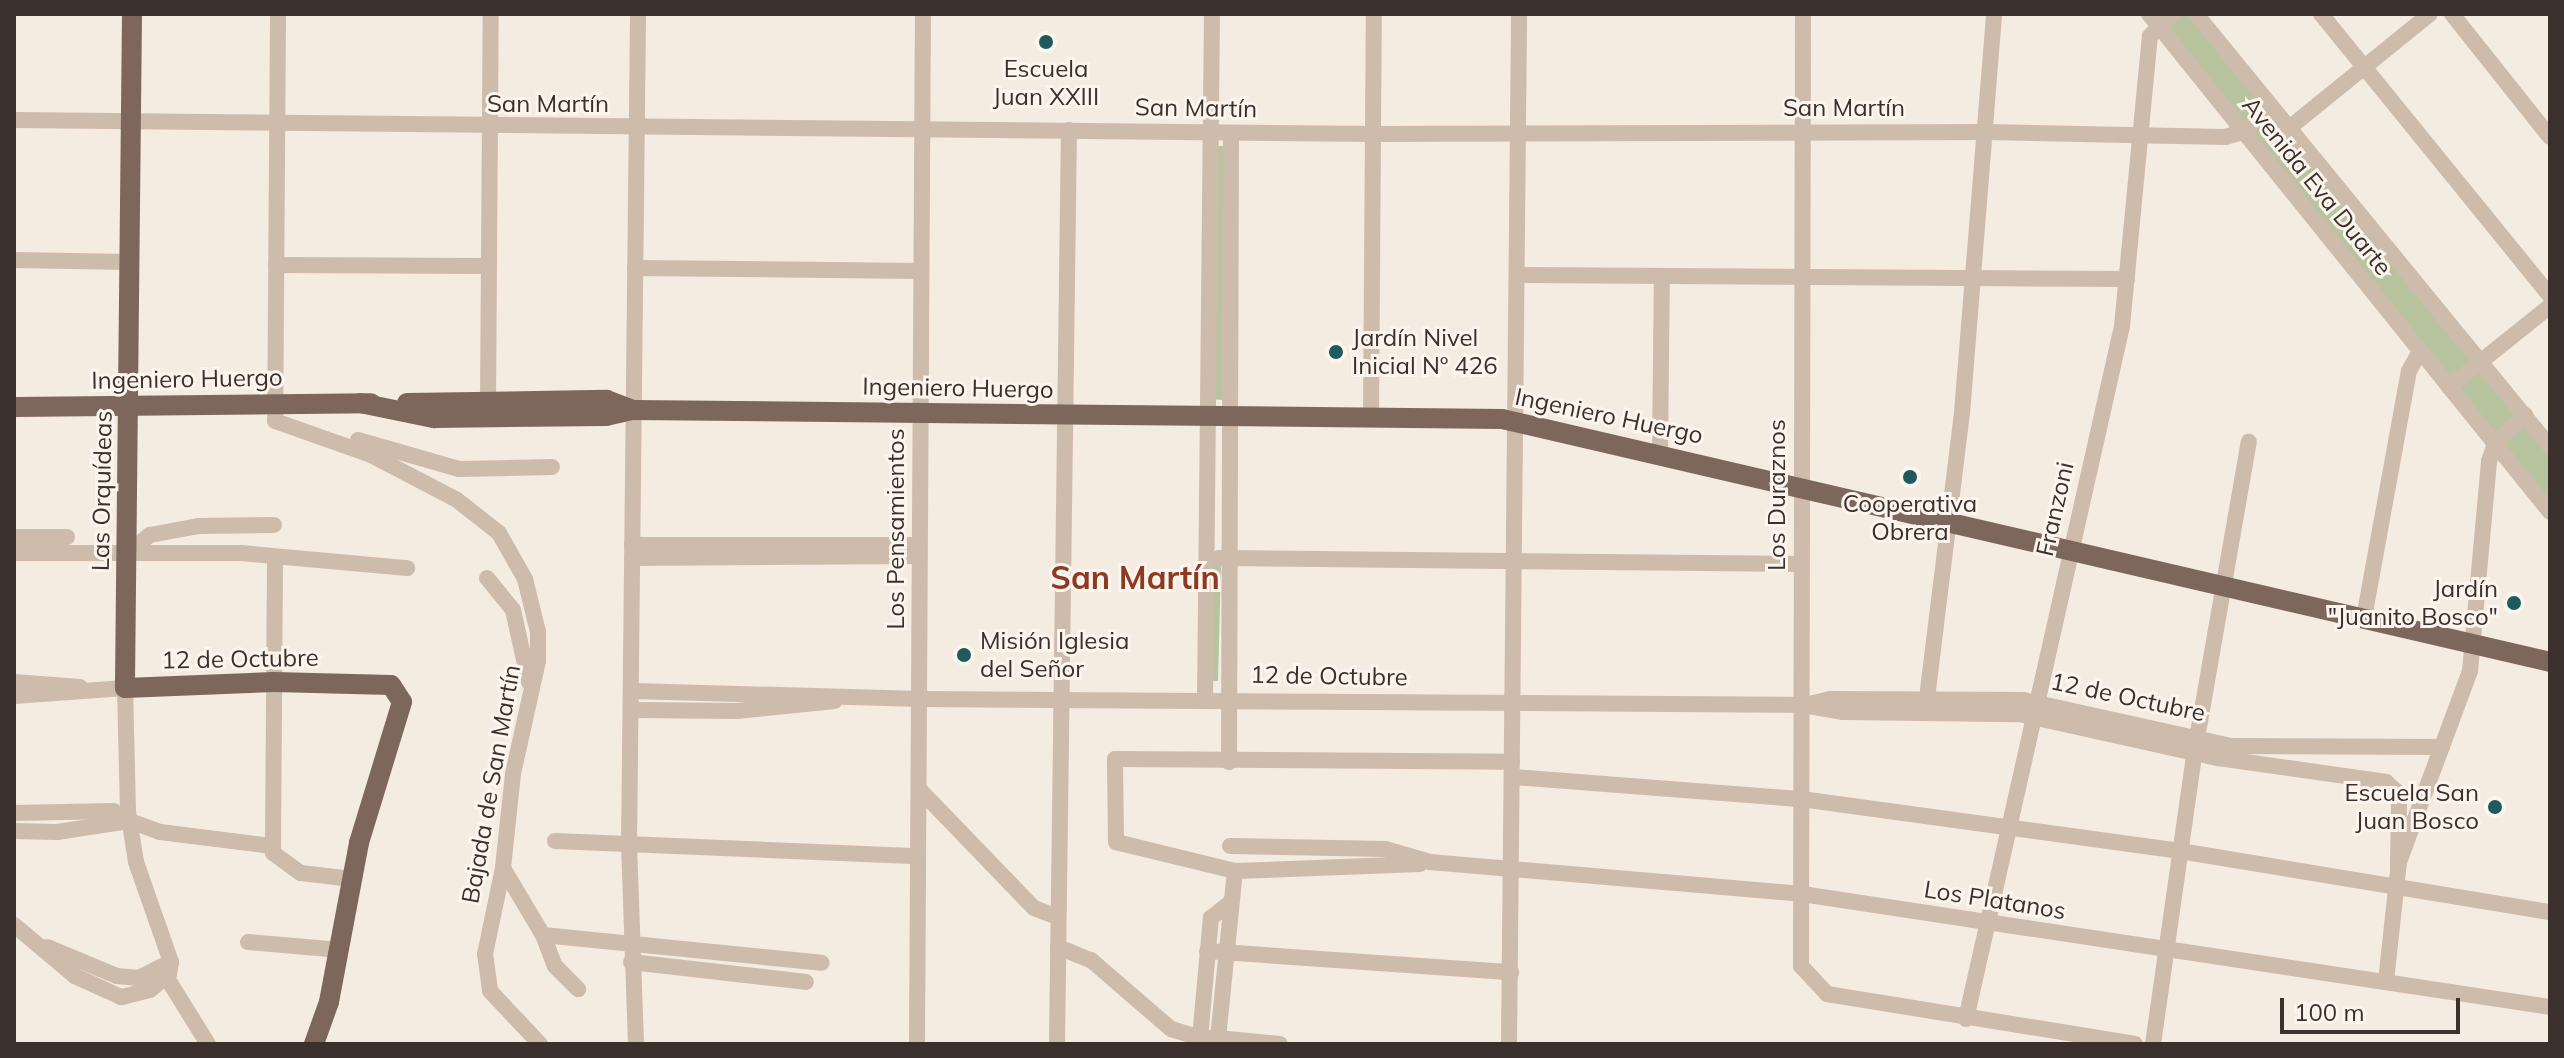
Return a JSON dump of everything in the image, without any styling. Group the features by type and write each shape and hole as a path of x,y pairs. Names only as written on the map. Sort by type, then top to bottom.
{"main road":[{"name":"Las Orquídeas","path":"125,688 132,14"},
{"name":"Ingeniero Huergo","path":"14,407 275,412 360,403 607,400 633,410"},
{"name":"Ingeniero Huergo","path":"360,403 434,418 606,416 633,410 1516,421 1948,522 2071,547 2550,662"},
{"name":"12 de Octubre","path":"125,688 274,682 391,685 402,702 352,879"},
{"path":"314,1044 341,950 352,879"}],"street":[{"path":"275,412 278,14"},
{"path":"488,403 491,14"},
{"path":"635,1043 629,847 633,710 638,14"},
{"name":"Los Pensamientos","path":"917,1044 923,14"},
{"path":"1205,701 1205,416 1212,14"},
{"path":"1371,417 1374,14"},
{"path":"1519,14 1510,1038 1524,1044"},
{"name":"Los Duraznos","path":"1803,14 1801,799 1805,976 1827,994 1966,1019"},
{"path":"1927,698 1975,277 1994,14"},
{"name":"Franzoni","path":"1966,1019 1985,923 2122,326 2148,45 2154,20 2173,14"},
{"name":"Avenida Eva Duarte","path":"2196,14 2550,447"},
{"path":"2321,14 2550,296"},
{"path":"2289,128 2430,14"},
{"path":"2452,14 2550,137"},
{"name":"Avenida Eva Duarte","path":"2154,20 2550,512"},
{"path":"2243,132 2272,107"},
{"name":"San Martín","path":"14,120 1374,134 1987,132 2225,137 2243,132"},
{"path":"1057,1044 1069,130"},
{"path":"1231,133 1226,701 1229,762 1513,770 1801,799 2180,851 2550,912"},
{"path":"14,260 129,262"},
{"path":"276,265 488,266"},
{"path":"635,268 921,271"},
{"path":"1517,275 2127,279"},
{"path":"1660,454 1662,277"},
{"path":"2449,387 2550,306"},
{"path":"2364,618 2409,371 2419,353"},
{"name":"Bajada de San Martín","path":"275,412 405,470 499,533 532,599 538,661 509,795 503,868 486,937 490,991 540,1044"},
{"path":"2386,981 2393,888 2398,868 2470,671 2495,444 2525,415"},
{"path":"323,435 459,469 552,467"},
{"path":"2153,1044 2196,744 2249,442"},
{"path":"127,554 150,535 199,526 274,525"},
{"path":"14,537 67,537"},
{"path":"632,552 919,551"},
{"path":"14,553 241,553 275,560 330,559 407,568"},
{"path":"1204,558 1801,564"},
{"path":"275,560 272,846 277,860 301,873 352,879"},
{"path":"487,578 513,610 532,700"},
{"name":"12 de Octubre","path":"14,682 90,689 125,688"},
{"name":"Las Orquídeas","path":"125,688 129,816 140,882 169,970 208,1044"},
{"name":"12 de Octubre","path":"14,696 63,696 90,689"},
{"name":"12 de Octubre","path":"633,691 801,692 855,698 921,699 1803,705 1843,712 2035,710"},
{"name":"12 de Octubre","path":"633,710 737,711 855,698"},
{"name":"12 de Octubre","path":"1803,705 1831,699 1927,698 2035,710 2196,744 2442,747"},
{"name":"12 de Octubre","path":"2196,744 2218,758 2386,782 2396,791 2398,868"},
{"name":"Los Platanos","path":"1229,762 1115,759 1116,842 1235,871 1380,869 1430,862"},
{"path":"920,790 1034,908 1057,917"},
{"path":"14,813 129,816 160,832 272,846"},
{"path":"14,831 57,832 129,816"},
{"path":"555,841 629,847 918,856"},
{"name":"Los Platanos","path":"1230,846 1385,849 1430,862 1802,894 2550,1007"},
{"path":"503,868 543,935 555,966 578,989"},
{"path":"1200,1041 1235,871"},
{"path":"14,925 40,947 57,949 117,976 139,978 169,970"},
{"path":"543,935 816,963 764,977"},
{"path":"248,942 341,950"},
{"path":"1058,947 1091,960 1171,1029 1200,1041 1218,1038 1280,1044"},
{"path":"1216,952 1511,972"},
{"path":"1216,952 1218,1038"},
{"path":"631,962 806,982"},
{"path":"1966,1019 2056,1038 2135,1044"}],"green space":[{"path":"2149,14 2196,14 2550,447 2550,512"},
{"path":"1211,146 1224,146 1224,400 1210,399"},
{"path":"1209,563 1221,563 1218,681 1208,681"}],"place":[{"name":"Escuela Juan XXIII","path":"1046,42"},
{"name":"Jardín Nivel Inicial Nº 426","path":"1336,352"},
{"name":"Cooperativa Obrera","path":"1910,477"},
{"name":"Jardín \"Juanito Bosco\"","path":"2514,603"},
{"name":"Misión Iglesia del Señor","path":"964,655"},
{"name":"Escuela San Juan Bosco","path":"2495,807"}],"district":[{"name":"San Martín","path":"1135,577"}]}
